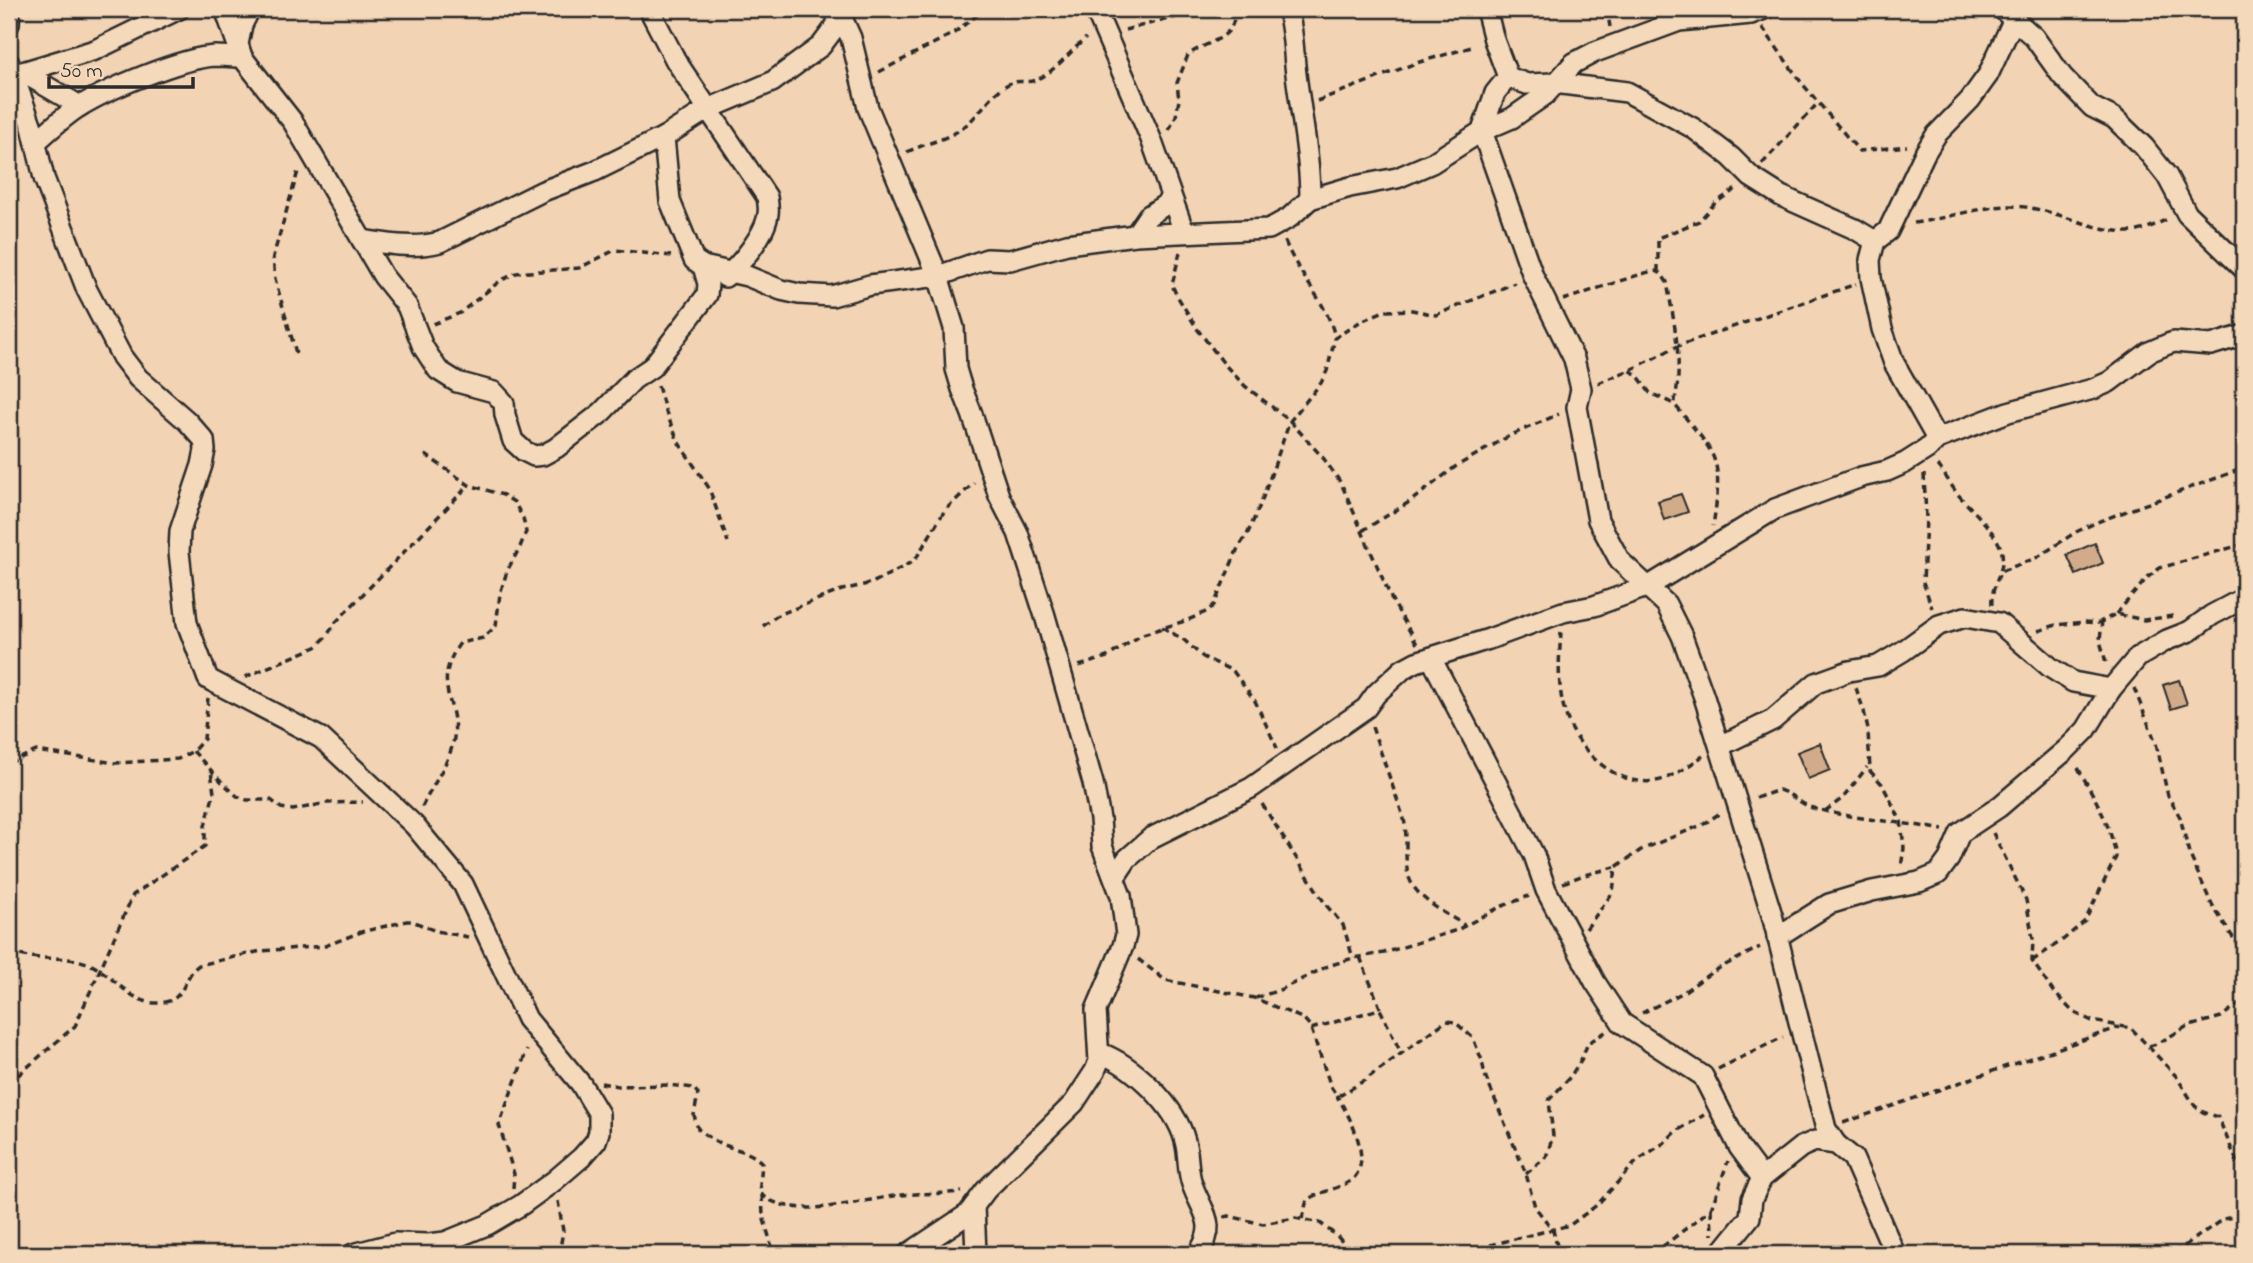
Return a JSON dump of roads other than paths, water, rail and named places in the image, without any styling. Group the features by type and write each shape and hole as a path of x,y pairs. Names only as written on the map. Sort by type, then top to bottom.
{"street":[{"path":"9,24 10,9"},
{"path":"13,72 95,50 133,34 179,9"},
{"path":"225,9 240,50 281,104 383,276 407,306 424,347 438,370 457,382 494,392 504,403 513,441 534,456 556,448 615,400 634,379 652,367 707,295 732,272 761,233 768,216 767,197 676,61 649,9"},
{"path":"240,50 242,25 250,9"},
{"path":"1287,9 1291,21 1310,173 1310,199"},
{"path":"1486,9 1508,78"},
{"path":"362,240 406,247 423,247 440,242 543,191 595,171 664,138 708,109 772,82 821,46 836,26 839,10"},
{"path":"839,10 851,38 868,108 938,276 954,328 959,380 990,473 1018,533 1045,616 1093,783 1102,846 1115,877 1126,935 1096,1010 1095,1025 1100,1054 1096,1071 1074,1103 980,1198 968,1214 908,1254"},
{"path":"699,263 747,275 781,290 832,296 870,285 938,276 987,259 1010,260 1067,244 1135,235 1269,229 1279,225 1310,199 1350,187 1398,178 1432,163 1482,131 1512,118 1545,95 1574,63 1595,52 1679,21 1760,11"},
{"path":"1929,446 1882,329 1870,260 1936,135 1970,100 1988,75 2008,14 2034,37 2054,67 2092,107 2114,118 2144,148 2167,176 2187,214 2244,269"},
{"path":"1101,22 1156,154 1184,232"},
{"path":"36,142 57,122 80,106 132,82 178,65 240,50"},
{"path":"13,72 80,106"},
{"path":"13,72 36,142 44,178 87,290 122,357 147,388 187,421 204,440 202,465 180,531 179,552 187,623 216,683 321,738 414,825 463,884 531,1023 581,1084 599,1114 597,1141 554,1181 487,1226 445,1242 395,1243 353,1254"},
{"path":"1508,78 1527,84 1554,83 1628,92 1693,128 1731,157 1751,177 1781,196 1855,229 1881,236"},
{"path":"1508,78 1495,93 1482,131 1534,276 1574,359 1598,520 1620,561 1666,604 1682,636 1720,746 1777,937 1799,1029 1831,1137 1858,1166 1895,1254"},
{"path":"664,138 670,201 708,284 707,295"},
{"path":"1135,235 1148,216 1172,200"},
{"path":"1115,877 1127,859 1151,838 1251,788 1366,708 1376,694 1403,669 1416,662 1563,612 1594,606 1648,586 1775,509 1861,477 1887,471 1929,446 2008,412 2093,389 2118,376 2149,352 2168,344 2211,345 2244,335"},
{"path":"1777,937 1829,904 1930,879 1938,874 1949,859 1959,833 1984,817 2067,749 2086,730 2105,688 2143,654 2190,631 2212,615 2244,598"},
{"path":"1720,746 1773,720 1816,683 1849,671 1884,663 1940,625 1965,617 2003,626 2051,668 2067,678 2105,688"},
{"path":"1431,658 1534,855 1546,890 1595,982 1622,1023 1703,1076 1735,1139 1762,1178"},
{"path":"1100,1054 1116,1059 1151,1087 1176,1120 1186,1144 1191,1180 1209,1221 1208,1236 1198,1254"},
{"path":"1720,1254 1750,1217 1752,1199 1762,1178 1809,1143 1831,1137"},
{"path":"976,1254 980,1198"}]}
